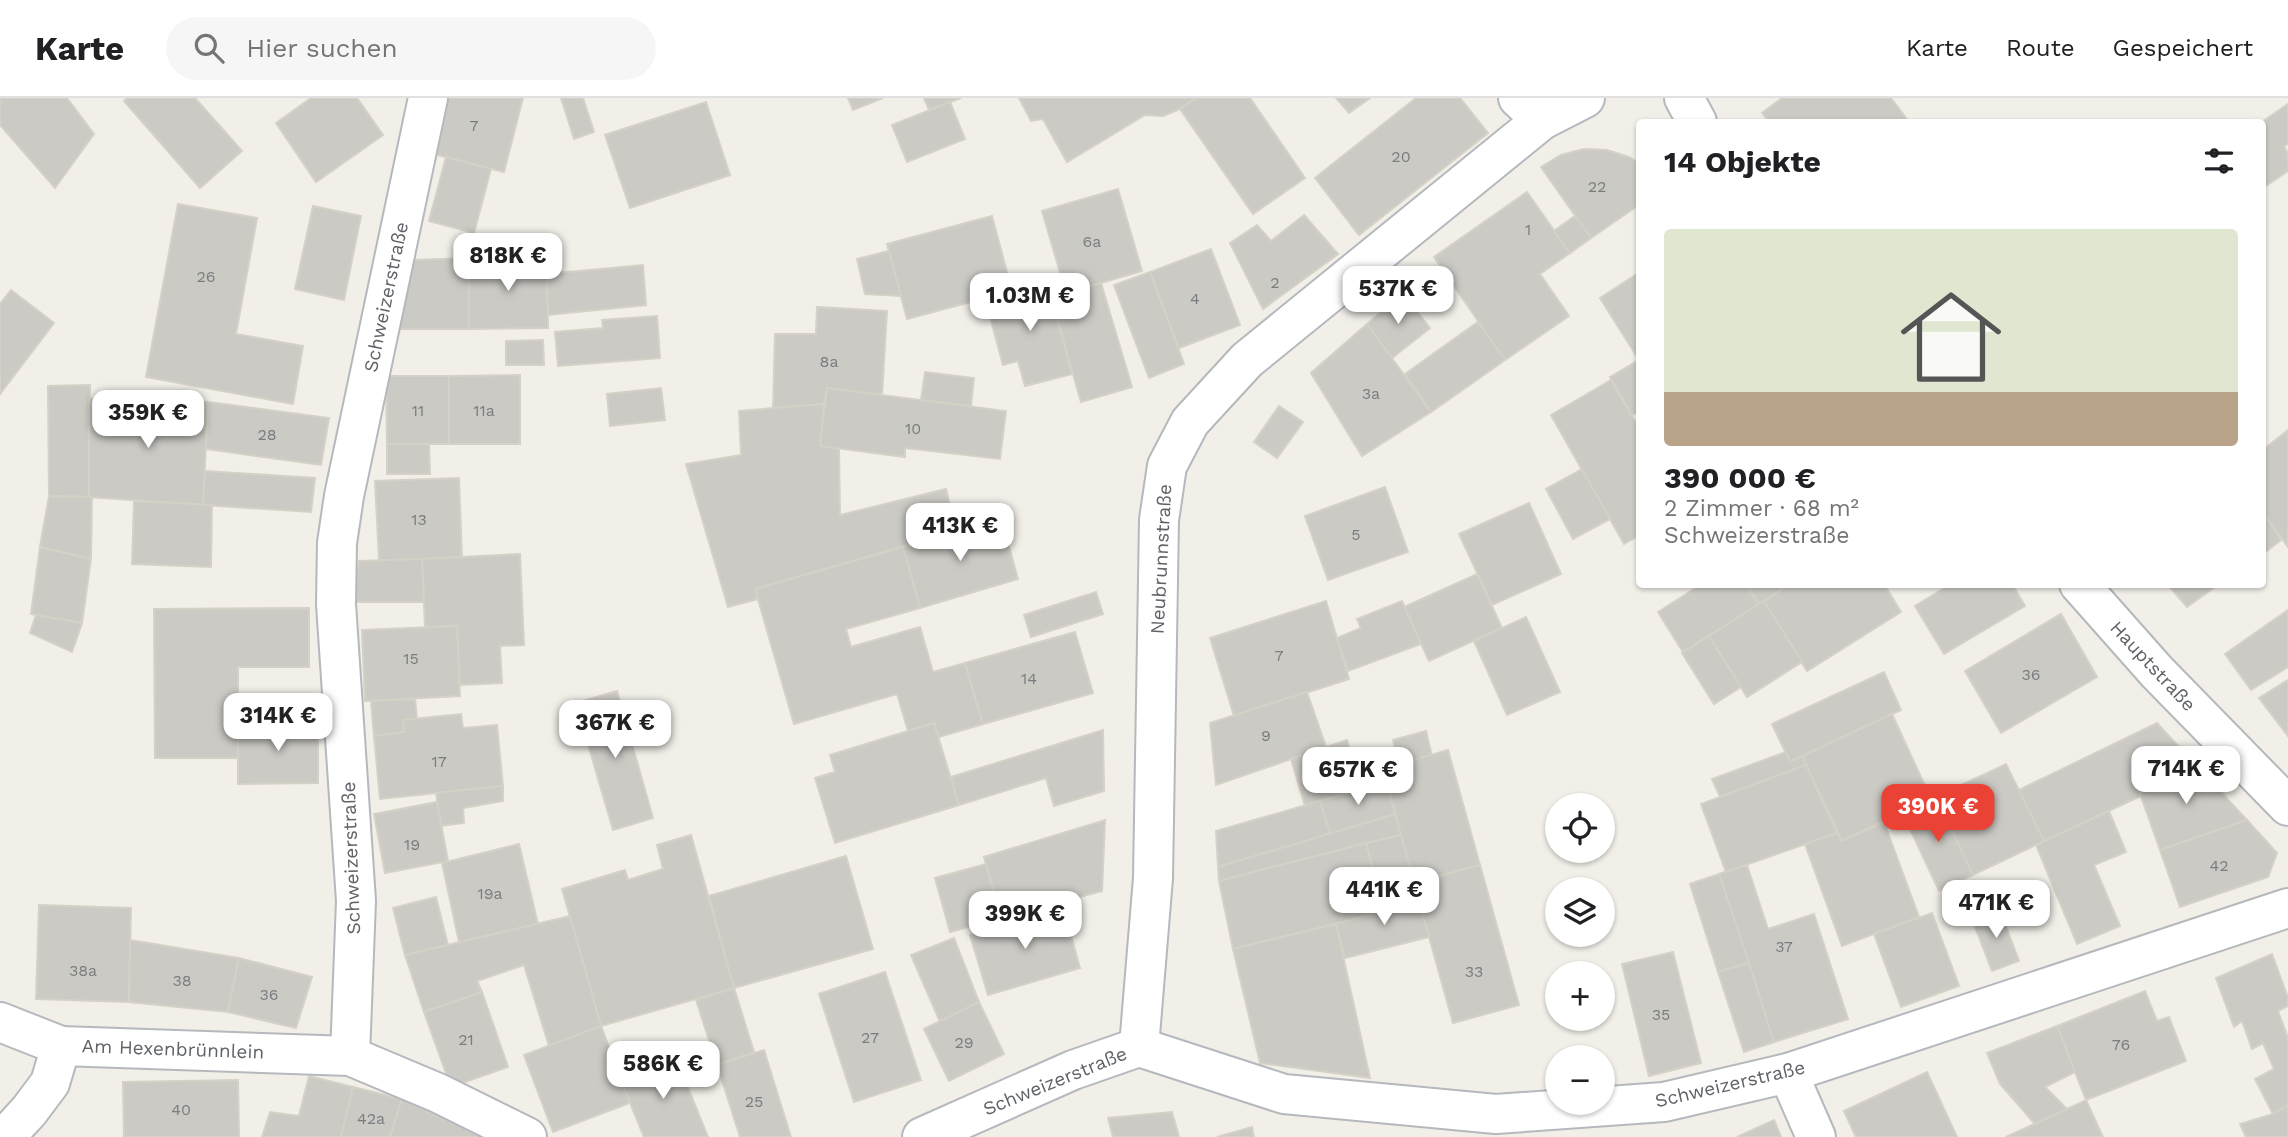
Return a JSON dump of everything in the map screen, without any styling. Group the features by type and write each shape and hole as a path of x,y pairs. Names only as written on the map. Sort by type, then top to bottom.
{"street":[{"name":"Schweizerstraße","path":"350,1056 356,901 336,604 337,543 344,496 428,98"},
{"name":"Neubrunnstraße","path":"1139,1047 1153,878 1159,520 1167,466 1190,422 1247,360 1530,109 1586,98"},
{"path":"1684,98 1695,119"},
{"name":"Hauptstraße","path":"2083,588 2157,672 2288,806"},
{"name":"Schweizerstraße","path":"922,1137 1073,1070 1139,1047 1284,1094 1496,1114 1664,1102 1788,1073 2288,908"},
{"name":"Am Hexenbrünnlein","path":"0,1022 61,1046 350,1056"},
{"path":"5,1137 50,1083 61,1046"},
{"path":"350,1056 438,1093 527,1137"},
{"path":"1788,1073 1816,1137"}],"building":[{"path":"0,98 67,98 94,134 55,188 0,125"},
{"path":"127,98 195,98 242,151 200,188 124,101"},
{"path":"311,98 357,98 383,135 316,182 276,123"},
{"path":"440,98 523,98 504,172 426,152"},
{"path":"561,98 583,98 594,132 574,139"},
{"path":"848,98 883,98 853,110"},
{"path":"924,98 961,98 929,110"},
{"path":"1019,98 1196,98 1163,116 1145,115 1067,162 1043,119 1031,121"},
{"path":"1196,98 1250,98 1305,178 1253,214 1180,109"},
{"path":"1336,98 1370,98 1349,113"},
{"path":"1416,98 1460,98 1488,133 1359,235 1315,178"},
{"path":"1782,98 1891,98 1907,119 1767,119 1762,113"},
{"path":"706,102 730,175 630,208 605,135"},
{"path":"950,102 965,139 907,162 892,125"},
{"path":"2288,104 2288,144 2284,146 2288,154 2288,171 2266,186 2266,119"},
{"path":"1584,149 1607,150 1636,161 1636,207 1591,238 1541,167 1561,155"},
{"path":"446,157 491,169 474,233 429,221"},
{"path":"1118,189 1142,271 1066,293 1042,211"},
{"path":"1527,192 1570,253 1540,274 1569,316 1505,360 1434,257"},
{"path":"178,204 257,218 236,334 303,346 293,404 146,377"},
{"path":"313,206 361,216 344,300 295,289"},
{"path":"1304,215 1338,254 1263,309 1230,243 1257,225 1271,241"},
{"path":"992,216 1012,291 907,319 887,244"},
{"path":"1575,216 1591,238 1570,253 1554,231"},
{"path":"1211,249 1240,325 1179,348 1150,272"},
{"path":"889,251 901,296 865,294 857,259"},
{"path":"547,257 548,328 469,329 469,258"},
{"path":"469,258 469,329 397,329 411,260"},
{"path":"643,265 646,305 548,315 547,274"},
{"path":"1150,272 1184,364 1149,378 1114,285"},
{"path":"1636,275 1636,355 1600,298"},
{"path":"1047,281 1072,374 1025,386 1018,361 1003,365 985,298"},
{"path":"1101,283 1132,387 1081,402 1051,297"},
{"path":"11,290 54,323 0,394 0,304"},
{"path":"1403,294 1430,328 1392,358 1367,324"},
{"path":"817,307 887,311 882,395 827,388 824,404 773,409 775,334 816,334"},
{"path":"657,316 660,358 558,366 555,332 603,328 602,320"},
{"path":"1478,322 1505,360 1431,412 1405,374"},
{"path":"1367,324 1431,412 1362,456 1311,373"},
{"path":"543,340 544,365 506,365 506,341"},
{"path":"1636,362 1636,413 1632,415 1610,377"},
{"path":"925,372 974,378 971,406 921,400"},
{"path":"520,375 520,444 449,444 449,376"},
{"path":"386,376 449,376 449,444 387,444"},
{"path":"1611,380 1636,423 1636,537 1624,544 1551,415"},
{"path":"90,385 89,497 49,496 48,386"},
{"path":"661,388 665,420 610,426 607,394"},
{"path":"827,388 1006,411 1000,459 905,448 905,457 820,446"},
{"path":"89,399 208,402 203,505 89,497"},
{"path":"208,402 329,418 321,465 206,449"},
{"path":"824,404 820,446 839,449 840,515 946,489 956,531 755,589 758,599 728,607 686,464 741,455 739,411"},
{"path":"1279,406 1303,422 1277,458 1254,442"},
{"path":"2288,430 2288,547 2266,516 2266,448"},
{"path":"387,444 429,444 430,474 387,474"},
{"path":"1582,469 1610,519 1573,539 1546,489"},
{"path":"205,471 315,478 311,512 203,505"},
{"path":"459,478 462,557 379,561 375,481"},
{"path":"1385,487 1408,552 1328,580 1305,516"},
{"path":"49,496 92,497 91,559 40,547"},
{"path":"134,501 212,505 211,567 132,564"},
{"path":"1529,503 1561,574 1492,605 1459,534"},
{"path":"2266,517 2281,540 2266,552"},
{"path":"1001,518 1018,579 920,608 903,547"},
{"path":"40,547 91,559 82,623 31,614"},
{"path":"903,547 920,608 846,629 851,647 920,627 933,672 965,663 983,724 939,737 934,723 908,731 897,694 794,724 755,589"},
{"path":"520,554 524,645 500,646 502,683 460,685 457,626 425,627 422,559"},
{"path":"422,559 424,602 354,602 359,561"},
{"path":"1477,574 1502,628 1429,661 1404,607"},
{"path":"1696,588 1749,588 1759,604 1683,652 1658,612"},
{"path":"1749,588 1784,588 1759,604"},
{"path":"1784,588 1886,588 1901,612 1807,671 1764,601"},
{"path":"1944,588 2014,588 2025,606 1944,654 1915,606"},
{"path":"2170,588 2213,588 2187,607"},
{"path":"1096,592 1103,614 1031,637 1024,615"},
{"path":"1326,601 1349,679 1234,716 1210,638"},
{"path":"1402,601 1421,644 1348,671 1337,638 1361,628 1357,619"},
{"path":"1764,601 1802,662 1747,697 1709,636"},
{"path":"309,608 309,667 238,667 238,758 155,758 154,609"},
{"path":"2288,610 2288,667 2251,690 2225,654"},
{"path":"2061,614 2097,677 2001,733 1965,671"},
{"path":"36,615 82,623 72,652 30,633"},
{"path":"1526,617 1560,692 1507,715 1474,641"},
{"path":"457,626 460,696 365,701 362,630"},
{"path":"1075,632 1093,693 983,724 965,663"},
{"path":"1709,636 1741,687 1714,704 1682,653"},
{"path":"1884,672 1901,710 1790,762 1772,724"},
{"path":"2288,680 2288,736 2259,698"},
{"path":"617,691 653,818 613,830 576,703"},
{"path":"1307,692 1326,747 1216,785 1210,723"},
{"path":"415,699 417,719 403,720 405,732 374,736 371,701"},
{"path":"461,714 463,728 497,725 503,786 380,799 374,736 405,732 403,720"},
{"path":"1892,714 1931,799 1842,841 1802,756"},
{"path":"238,722 318,722 318,783 238,784"},
{"path":"934,723 959,805 835,843 815,778 835,772 830,755"},
{"path":"2157,723 2192,761 2137,785 2141,796 2044,841 2019,790"},
{"path":"1103,730 1104,791 1054,806 1046,778 959,805 951,777"},
{"path":"1426,731 1432,756 1399,764 1393,740"},
{"path":"1347,740 1361,789 1305,806 1291,759"},
{"path":"1448,750 1480,865 1414,883 1383,769"},
{"path":"1786,752 1790,762 1802,756 1806,765 1720,797 1712,779"},
{"path":"2192,761 2247,820 2160,850 2137,785"},
{"path":"2006,764 2044,841 1973,875 1936,797"},
{"path":"1806,765 1837,833 1726,872 1701,804"},
{"path":"1387,781 1395,814 1330,834 1320,801"},
{"path":"503,786 503,801 463,808 464,823 441,826 436,793"},
{"path":"1936,797 1973,875 1939,891 1902,812"},
{"path":"1320,801 1330,834 1218,867 1216,831"},
{"path":"437,802 448,861 385,873 374,814"},
{"path":"2109,811 2126,852 2094,865 2120,926 2077,944 2036,845"},
{"path":"1395,814 1401,835 1219,881 1218,867"},
{"path":"1105,820 1102,891 1001,918 984,857"},
{"path":"2247,820 2277,853 2268,877 2180,907 2160,850"},
{"path":"1884,822 1919,917 1842,946 1805,844 1837,833 1842,841"},
{"path":"691,835 734,988 601,1026 562,889 625,870 628,880 663,869 657,845"},
{"path":"1401,835 1417,893 1381,902 1366,843"},
{"path":"1366,843 1383,912 1233,949 1219,881"},
{"path":"519,844 538,924 459,942 442,863"},
{"path":"846,856 873,949 734,988 709,896"},
{"path":"986,864 1001,918 950,932 935,878"},
{"path":"1480,865 1519,1005 1453,1023 1414,883"},
{"path":"1747,865 1768,929 1814,914 1848,1019 1774,1042 1719,874"},
{"path":"1719,874 1749,963 1718,972 1690,884"},
{"path":"1417,893 1429,937 1345,958 1336,924 1383,912 1381,902"},
{"path":"436,897 448,945 405,955 393,908"},
{"path":"39,905 131,908 129,1002 36,999"},
{"path":"1063,907 1080,968 988,995 970,935"},
{"path":"1999,908 2019,961 1992,971 1972,919"},
{"path":"1932,913 1959,986 1901,1007 1874,934"},
{"path":"570,916 601,1026 549,1046 524,965 477,981 482,992 424,1012 405,955"},
{"path":"1336,924 1370,1078 1260,1063 1233,949"},
{"path":"954,938 979,1002 940,1022 911,955"},
{"path":"130,940 239,958 228,1012 129,1002"},
{"path":"1673,952 1701,1063 1649,1076 1622,964"},
{"path":"2272,954 2288,998 2288,1006 2278,1011 2288,1038 2288,1105 2273,1114 2255,1079 2274,1069 2263,1043 2252,1049 2242,1021 2234,1027 2216,978"},
{"path":"239,958 312,977 296,1028 228,1012"},
{"path":"1749,963 1774,1042 1744,1052 1718,972"},
{"path":"885,972 921,1080 854,1102 819,994"},
{"path":"734,988 754,1052 717,1065 696,1000"},
{"path":"2145,991 2157,1021 2169,1017 2186,1061 2086,1100 2057,1026"},
{"path":"482,992 508,1067 451,1087 424,1012"},
{"path":"979,1002 1004,1054 949,1081 924,1029"},
{"path":"601,1026 630,1103 553,1132 524,1055"},
{"path":"2057,1026 2075,1072 2045,1087 2067,1109 2035,1124 2000,1084 1987,1053"},
{"path":"764,1050 791,1137 740,1137 717,1065"},
{"path":"674,1053 708,1137 644,1137 630,1103 620,1076"},
{"path":"1927,1072 1957,1137 1856,1137 1844,1111"},
{"path":"309,1076 353,1087 341,1137 262,1137 270,1112 299,1116"},
{"path":"238,1080 239,1137 124,1137 123,1082"},
{"path":"353,1087 402,1099 390,1137 341,1137"},
{"path":"402,1099 483,1137 390,1137"},
{"path":"2086,1100 2103,1137 2006,1137 2067,1109"},
{"path":"2288,1105 2288,1137 2246,1137 2240,1124 2273,1114"},
{"path":"1172,1112 1179,1137 1113,1137 1108,1118"},
{"path":"1774,1120 1781,1137 1737,1137"},
{"path":"1252,1127 1254,1137 1217,1137"}]}
